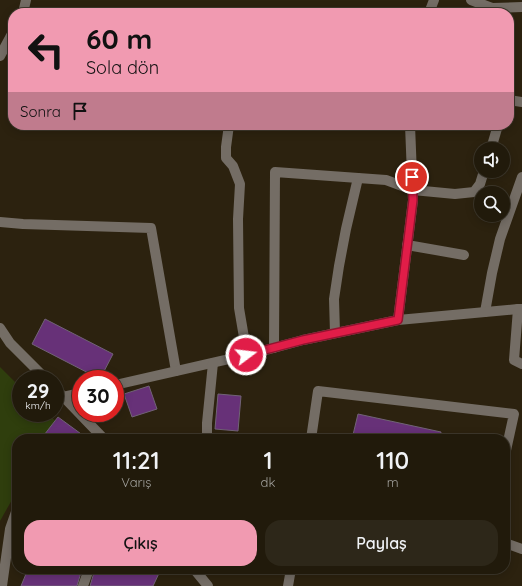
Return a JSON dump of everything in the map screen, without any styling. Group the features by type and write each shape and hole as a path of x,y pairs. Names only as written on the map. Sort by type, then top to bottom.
{"street":[{"path":"471,0 492,8 522,7"},
{"path":"0,56 8,41"},
{"path":"228,130 226,158 233,166 240,184 238,219 239,308 246,355"},
{"path":"398,320 413,200 410,130"},
{"path":"493,142 497,130"},
{"path":"274,348 275,172 386,180 413,190 455,194 474,192 480,184 482,178"},
{"path":"485,312 500,239 522,177"},
{"path":"335,333 334,300 338,266 358,178"},
{"path":"0,222 151,228 176,371"},
{"path":"407,245 464,255"},
{"path":"124,383 213,363 303,340 398,320 520,309 514,360 522,364"},
{"path":"0,328 10,343 37,370"},
{"path":"207,434 213,363"},
{"path":"312,434 318,391 514,414 510,434"},
{"path":"64,398 99,434"},
{"path":"2,586 12,523"},
{"path":"510,545 522,549"},
{"path":"83,586 87,574"},
{"path":"198,574 208,586"},
{"path":"288,586 290,574"}],"green space":[{"path":"0,367 12,379 12,422 56,422 69,434 12,434 12,500 0,521"}],"building":[{"path":"45,319 113,354 105,370 83,370 32,344"},
{"path":"149,386 157,409 132,417 124,394"},
{"path":"218,394 241,396 238,431 215,429"},
{"path":"358,414 441,432 441,434 353,434"},
{"path":"64,421 81,434 45,434 54,422"},
{"path":"26,574 81,574 77,586 21,586"},
{"path":"94,574 159,574 153,586 90,586"}],"route":[{"path":"246,355 303,340 398,320 413,200 412,177"}]}
